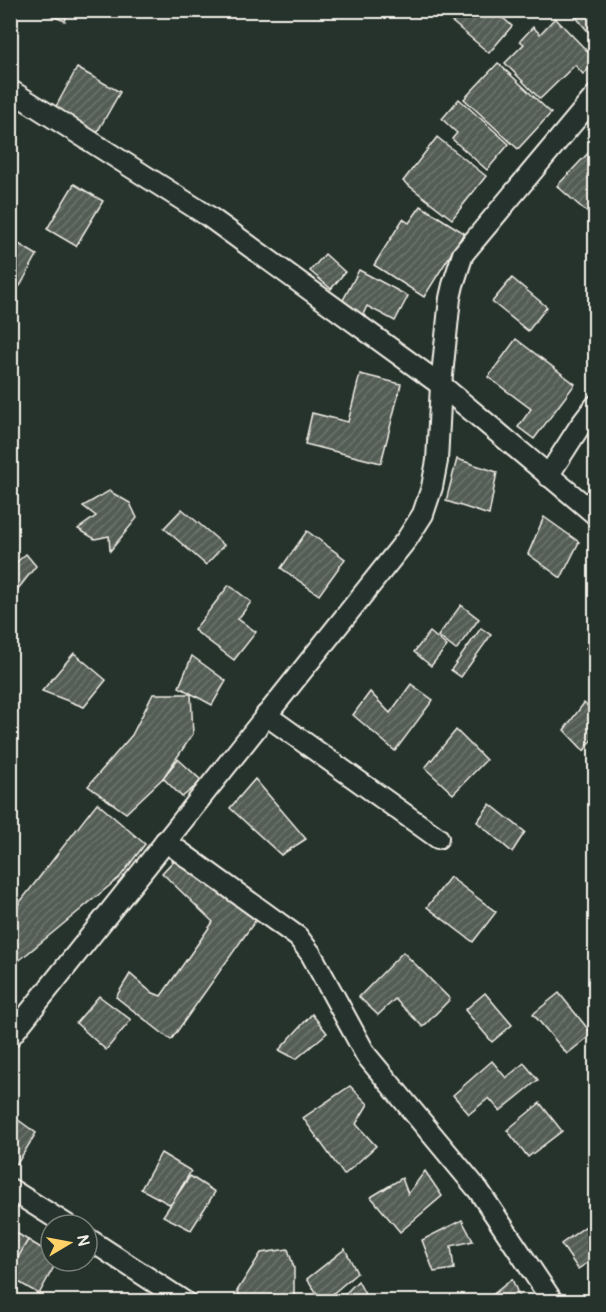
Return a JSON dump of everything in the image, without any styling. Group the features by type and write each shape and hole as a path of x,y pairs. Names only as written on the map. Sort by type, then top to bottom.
{"street":[{"path":"10,90 208,216 441,385 596,515"},
{"path":"10,1037 407,539 423,514 432,488 437,461 441,385 452,291 463,254 596,95"},
{"path":"548,476 596,405"},
{"path":"266,715 438,838"},
{"path":"165,841 298,937 311,954 366,1055 479,1191 553,1302"},
{"path":"10,1189 48,1213"},
{"path":"99,1246 185,1302"}],"building":[{"path":"37,10 69,10 65,21"},
{"path":"460,10 494,10 512,26 489,53 451,21"},
{"path":"570,10 596,10 596,31 591,35"},
{"path":"555,18 596,60 596,63 583,74 575,65 540,99 505,63 524,44 520,41 533,27 540,34"},
{"path":"498,63 551,113 518,149 464,99"},
{"path":"77,68 120,92 95,136 53,112"},
{"path":"459,99 509,144 487,170 452,139 457,133 442,119"},
{"path":"437,137 486,176 452,219 403,181"},
{"path":"594,147 596,148 596,220 557,186"},
{"path":"74,184 103,201 76,246 47,229"},
{"path":"421,206 464,233 424,297 374,265 403,219 409,223"},
{"path":"12,240 37,255 20,286 10,280"},
{"path":"325,254 345,272 331,289 310,271"},
{"path":"359,270 408,296 395,321 367,306 359,323 341,304"},
{"path":"512,278 547,307 528,331 492,302"},
{"path":"516,339 575,384 534,439 518,427 531,409 488,377"},
{"path":"360,374 401,384 381,463 305,444 312,413 348,422"},
{"path":"457,459 497,472 489,515 446,501"},
{"path":"109,491 130,503 137,518 110,551 109,536 95,539 78,529 96,516 83,506"},
{"path":"182,509 224,545 206,565 164,528"},
{"path":"544,517 579,542 561,578 528,554"},
{"path":"307,531 345,559 319,595 281,568"},
{"path":"26,554 36,566 10,599 10,568"},
{"path":"229,585 251,602 238,619 256,632 234,660 194,630"},
{"path":"461,605 479,619 456,650 438,636"},
{"path":"481,628 491,635 461,677 451,670"},
{"path":"430,632 447,646 431,666 414,652"},
{"path":"596,635 596,656 586,648"},
{"path":"74,653 106,680 84,707 42,691"},
{"path":"192,656 226,681 212,705 179,687"},
{"path":"411,684 433,700 395,751 353,715 370,692 390,713"},
{"path":"153,694 191,694 193,734 163,778 126,813 88,786 132,735"},
{"path":"584,703 596,713 596,734 584,751 564,730"},
{"path":"456,730 486,760 453,794 425,768"},
{"path":"178,759 202,781 182,797 163,778"},
{"path":"255,779 306,839 281,855 230,808"},
{"path":"97,803 145,844 120,877 10,968 10,915"},
{"path":"490,804 525,832 512,852 477,822"},
{"path":"176,858 258,917 171,1040 116,997 130,974 151,992 161,996 213,922 162,873"},
{"path":"450,877 496,912 473,942 427,907"},
{"path":"403,952 450,999 423,1027 395,999 378,1015 359,997"},
{"path":"485,993 512,1025 492,1042 465,1010"},
{"path":"559,993 592,1034 567,1054 533,1014"},
{"path":"99,996 131,1020 106,1050 76,1023"},
{"path":"312,1014 327,1033 296,1059 279,1050"},
{"path":"492,1061 506,1078 524,1063 538,1080 500,1111 489,1098 469,1114 453,1095"},
{"path":"350,1086 368,1104 356,1124 376,1146 344,1175 303,1118"},
{"path":"540,1103 562,1131 528,1157 507,1130"},
{"path":"10,1114 36,1133 17,1164 10,1160"},
{"path":"161,1153 191,1171 171,1205 141,1189"},
{"path":"425,1171 442,1196 400,1232 371,1197 402,1178 408,1194"},
{"path":"190,1176 215,1192 191,1230 163,1216"},
{"path":"596,1219 596,1257 578,1269 561,1244"},
{"path":"462,1220 473,1241 451,1246 454,1269 434,1272 422,1240"},
{"path":"10,1229 28,1240 16,1262 10,1260"},
{"path":"28,1240 39,1247 39,1273 50,1273 39,1294 10,1277 10,1272"},
{"path":"288,1249 294,1268 294,1296 289,1302 245,1302 237,1291 261,1253"},
{"path":"345,1249 357,1273 323,1302 307,1279"},
{"path":"512,1279 520,1299 518,1302 484,1302"},
{"path":"358,1281 369,1302 337,1302"}]}
